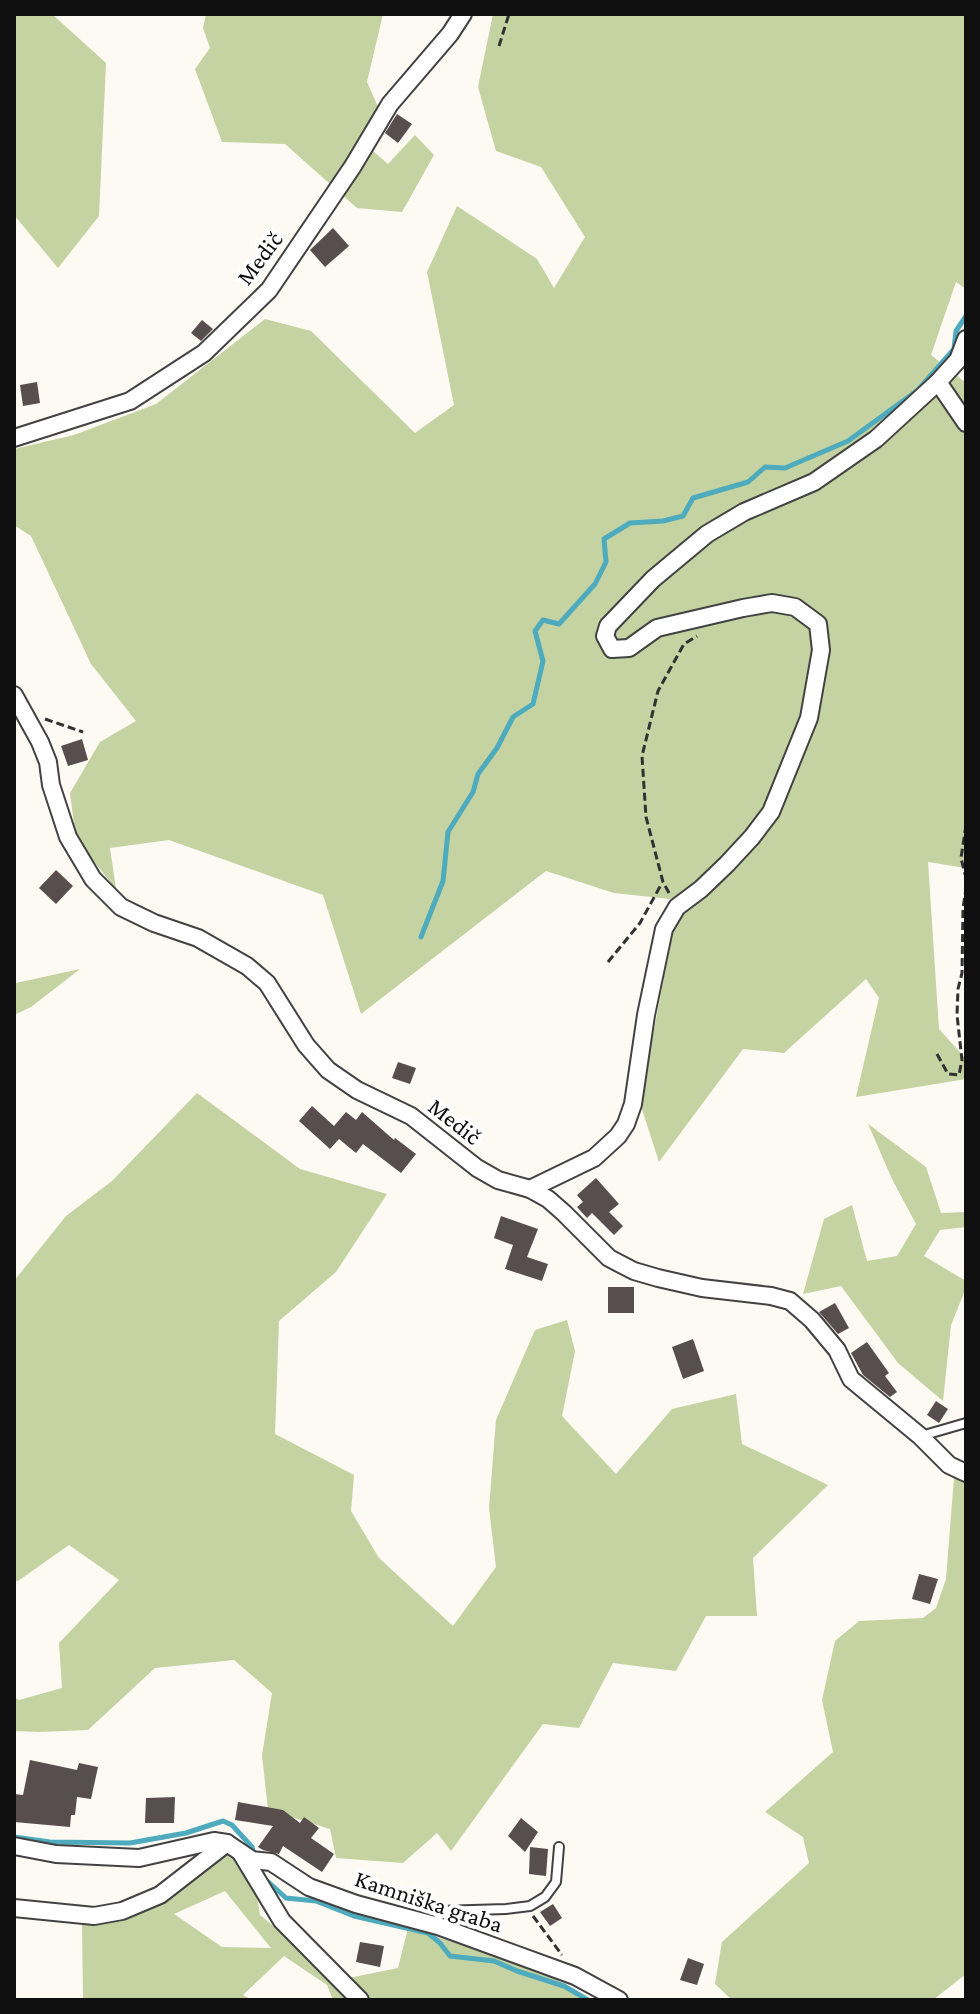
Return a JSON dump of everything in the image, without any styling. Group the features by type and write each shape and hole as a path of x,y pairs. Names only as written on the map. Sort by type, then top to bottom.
{"street":[{"name":"Medič","path":"14,438 130,401 204,353 269,290 353,166 390,104 450,34 463,14"},
{"path":"530,1189 594,1158 626,1124 633,1104 646,1015 664,929 677,907 727,864 771,812 809,718 821,650 818,624 795,607 772,603 657,628 629,648 612,649 605,636 608,626 653,579 707,534 744,512 814,482 876,439 962,364 966,339"},
{"path":"938,382 966,423"},
{"name":"Medič","path":"14,695 44,752 68,837 93,879 121,907 154,923 198,938 247,966 267,983 306,1045 328,1070 357,1090 411,1116 477,1168 498,1180 530,1189 564,1213 609,1258 634,1271 658,1278 790,1301 812,1320 837,1350 851,1379 920,1436 949,1465 966,1473"},
{"name":"Kamniška graba","path":"14,1846 56,1854 139,1858 214,1841 271,1862 309,1887 356,1904 438,1926 575,1976 619,2000"},
{"path":"14,1908 94,1916 122,1911 160,1895 240,1852 282,1921 360,2000"}],"lane":[{"path":"920,1436 966,1423"},
{"path":"438,1926 439,1911 526,1907 545,1897 556,1882 559,1847"}],"path":[{"path":"499,46 509,14"},
{"path":"677,907 663,882 646,817 642,756 658,691 684,644 713,626 718,614"},
{"path":"23,712 83,732"},
{"path":"966,825 961,858 966,878"},
{"path":"608,962 640,923 663,882"},
{"path":"937,1054 948,1074 959,1075 962,1060 957,1015 966,889"},
{"path":"526,1907 575,1976"}],"green space":[{"path":"14,14 52,14 106,63 99,216 58,268 14,215"},
{"path":"206,14 383,14 367,82 379,109 359,139 388,164 415,135 434,155 402,212 357,208 285,144 222,142 195,69 210,48 203,28"},
{"path":"493,14 966,14 966,289 956,282 931,355 966,383 966,868 928,862 939,1029 966,1059 966,1079 856,1097 879,998 866,979 784,1053 743,1049 659,1162 640,1103 679,900 614,893 546,871 361,1014 323,895 169,840 110,848 116,889 76,839 70,793 100,742 136,721 91,664 31,536 14,525 14,449 74,435 156,404 265,319 311,331 415,433 454,405 427,272 457,206 537,259 554,288 585,237 541,167 496,151 478,87"},
{"path":"80,969 31,1007 14,1015 14,981"},
{"path":"197,1093 300,1169 387,1194 336,1272 279,1321 275,1434 354,1475 351,1511 379,1558 453,1626 496,1567 489,1508 496,1420 535,1330 567,1320 575,1351 562,1416 616,1474 672,1409 736,1394 742,1444 828,1485 753,1558 757,1616 706,1616 676,1671 613,1663 579,1728 543,1724 451,1851 437,1833 403,1863 336,1858 330,1829 268,1810 262,1755 272,1693 234,1660 155,1668 88,1730 14,1731 14,1697 19,1700 62,1688 59,1643 119,1580 69,1545 14,1581 14,1281 66,1216 112,1181"},
{"path":"868,1124 926,1167 941,1213 966,1212 966,1227 940,1230 924,1256 966,1281 951,1325 943,1401 898,1363 841,1286 803,1294 824,1219 852,1205 867,1261 897,1256 916,1224"},
{"path":"954,1478 966,1482 966,1974 933,2000 732,2000 715,1984 722,1942 809,1863 803,1837 765,1812 833,1752 822,1700 835,1641 859,1621 923,1618 936,1608 946,1579"},
{"path":"225,1854 253,1873 260,1915 339,1980 398,1968 408,1928 536,1968 591,2000 333,2000 327,1985 284,1956 243,1995 252,2000 83,2000 82,1923 148,1909 185,1867","holes":["225,1891 271,1948 222,1947 174,1914"]}],"building":[{"path":"397,114 412,124 398,143 385,133"},
{"path":"333,228 349,246 325,267 310,250"},
{"path":"202,320 213,329 201,341 191,333"},
{"path":"37,382 40,403 23,406 20,385"},
{"path":"82,739 88,760 68,766 61,746"},
{"path":"56,870 73,886 56,904 39,888"},
{"path":"398,1062 416,1068 410,1084 392,1078"},
{"path":"312,1106 334,1126 346,1112 356,1120 362,1112 394,1140 416,1154 401,1173 363,1144 356,1153 339,1139 330,1149 299,1121"},
{"path":"596,1178 619,1204 609,1212 623,1226 614,1235 592,1213 587,1218 577,1207 583,1202 577,1195"},
{"path":"501,1216 538,1229 527,1257 548,1264 542,1281 505,1269 513,1245 494,1238"},
{"path":"608,1287 634,1287 634,1313 608,1313"},
{"path":"835,1303 849,1328 838,1334 819,1312"},
{"path":"693,1339 704,1371 683,1379 672,1347"},
{"path":"867,1342 889,1373 885,1376 897,1392 890,1397 863,1375 851,1353"},
{"path":"936,1401 948,1409 939,1423 927,1415"},
{"path":"919,1574 938,1579 930,1604 912,1599"},
{"path":"30,1760 77,1770 79,1763 98,1767 91,1799 77,1797 70,1827 14,1822 14,1794 23,1795"},
{"path":"175,1797 174,1823 145,1823 146,1798"},
{"path":"238,1802 283,1810 300,1823 304,1817 319,1828 311,1838 334,1854 322,1872 283,1846 279,1854 258,1847 273,1826 235,1820"},
{"path":"521,1818 538,1832 525,1852 508,1836"},
{"path":"530,1847 548,1849 546,1876 529,1874"},
{"path":"553,1904 562,1918 550,1926 540,1912"},
{"path":"360,1942 384,1946 380,1967 356,1962"},
{"path":"688,1958 704,1964 697,1985 680,1980"}],"waterway":[{"path":"421,937 443,881 448,832 473,792 478,774 497,748 513,717 533,704 543,661 535,631 543,620 559,624 595,584 606,562 604,539 630,523 683,516 693,498 748,482 765,467 785,468 848,441 918,390 954,349 956,331 966,316"},
{"path":"14,1837 50,1842 130,1843 186,1833 223,1821 232,1825 252,1847 254,1854"},
{"path":"258,1864 265,1879 286,1898 316,1901 354,1916 428,1933 450,1956 494,1961 564,1986 588,2000"}]}
